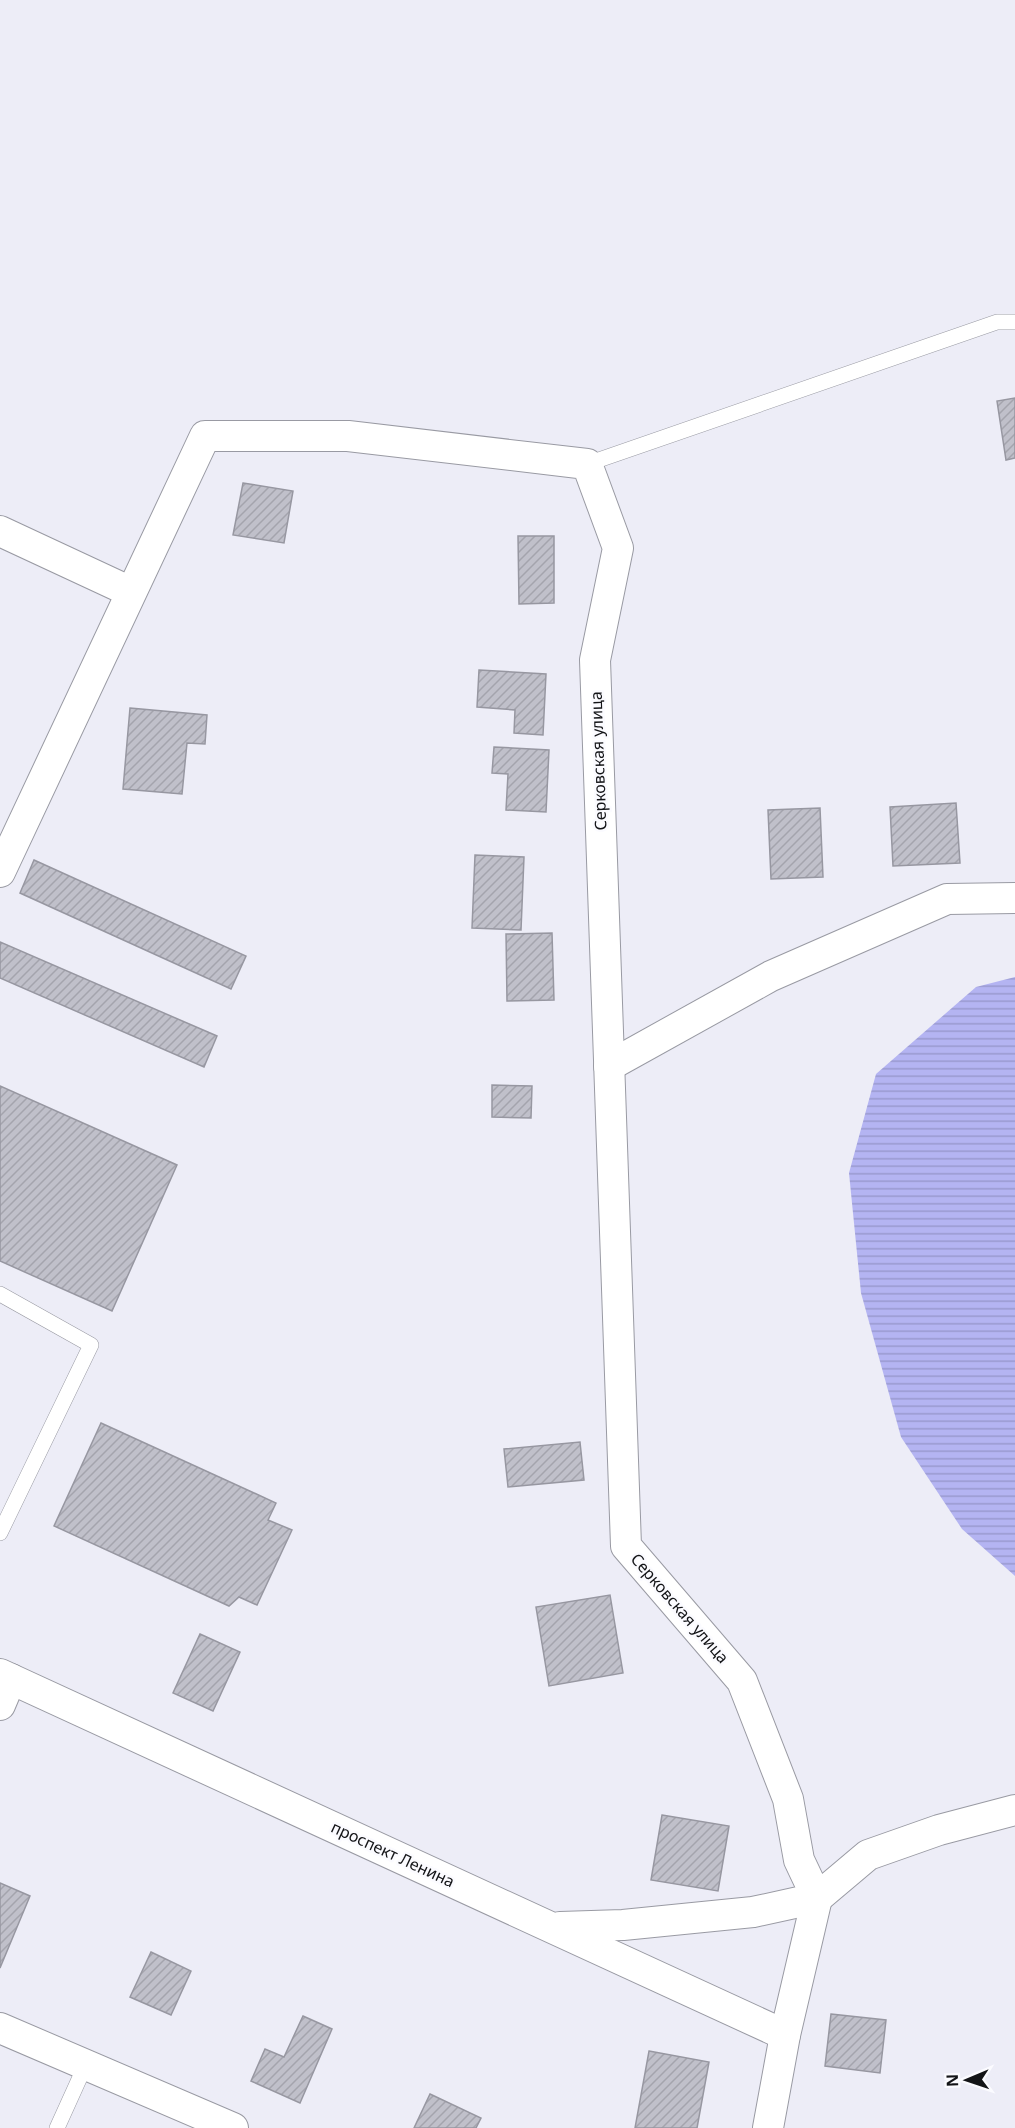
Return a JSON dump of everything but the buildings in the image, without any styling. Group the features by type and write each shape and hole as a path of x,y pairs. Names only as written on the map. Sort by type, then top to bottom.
{"street":[{"path":"0,872 205,436 348,436 587,464"},
{"name":"Серковская улица","path":"587,464 618,548 595,660 626,1546 742,1681 788,1799 799,1860 817,1898"},
{"path":"0,531 131,592"},
{"path":"609,1066 771,976 946,899 1015,898"},
{"name":"проспект Ленина","path":"4,1686 552,1928 785,2035"},
{"path":"552,1928 623,1925 753,1912 817,1898 868,1855 939,1830 1015,1810"},
{"path":"768,2128 785,2035 817,1898"},
{"path":"0,2028 233,2128"}],"lane":[{"path":"587,464 997,322 1015,322"},
{"path":"0,1294 92,1345 0,1533"},
{"path":"57,2128 86,2064"}],"water":[{"path":"1015,977 1015,1576 962,1529 901,1437 861,1293 849,1173 876,1074 976,987"}]}
